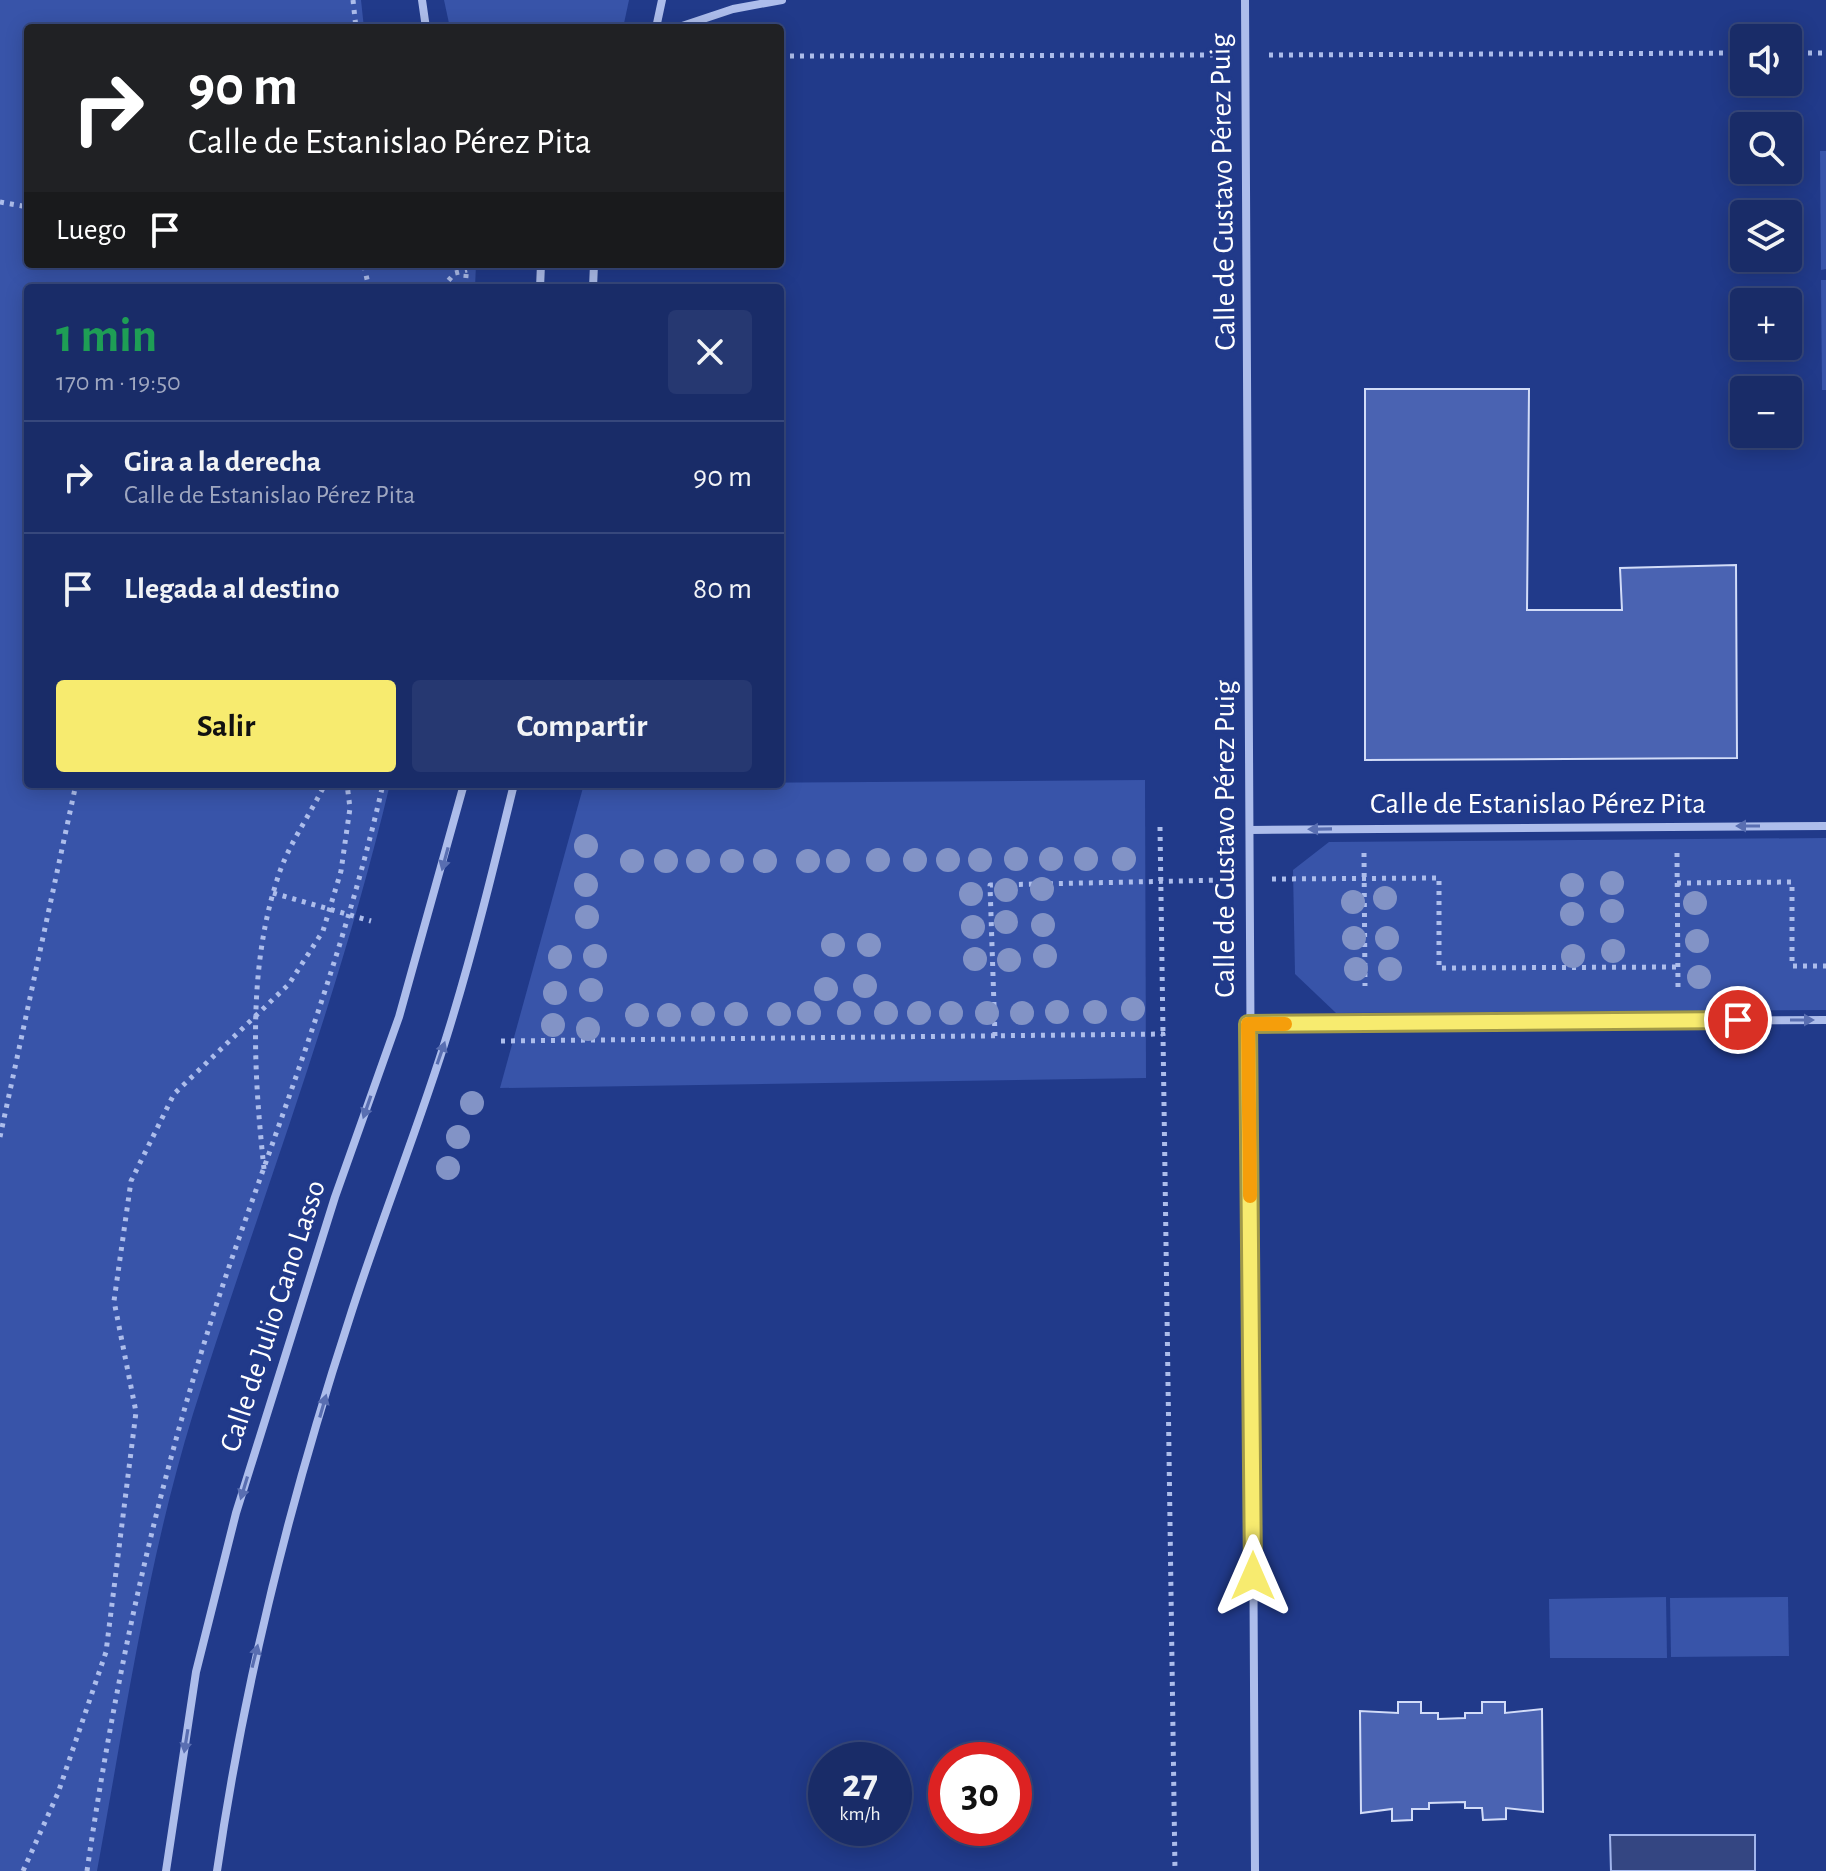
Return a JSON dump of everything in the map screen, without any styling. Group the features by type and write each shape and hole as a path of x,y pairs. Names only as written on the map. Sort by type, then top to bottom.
{"street":[{"path":"422,0 425,24"},
{"path":"657,24 662,0"},
{"path":"688,24 733,9 782,0"},
{"name":"Calle de Gustavo Pérez Puig","path":"1245,0 1250,830 1248,1024 1255,1871"},
{"name":"Calle de Julio Cano Lasso","path":"166,1871 196,1672 236,1513 331,1210 399,1017 463,788"},
{"path":"217,1871 248,1683 286,1531 352,1310 448,1031 491,882 513,788"},
{"name":"Calle de Estanislao Pérez Pita","path":"1250,830 1826,826"},
{"path":"1248,1024 1826,1020"}],"path":[{"path":"353,0 356,24"},
{"path":"1301,54 1730,53"},
{"path":"1802,53 1826,53"},
{"path":"784,56 1197,55"},
{"path":"0,202 24,206"},
{"path":"445,284 455,273 465,268"},
{"path":"0,1137 75,788"},
{"path":"265,1171 257,1095 258,973 278,874 323,788"},
{"path":"23,1871 58,1793 106,1652 136,1412 114,1301 131,1181 174,1094 289,984 323,931 341,871 350,808 348,788"},
{"path":"87,1871 98,1796 142,1569 187,1402 349,913 382,788"},
{"path":"1160,827 1175,1871"},
{"path":"1364,848 1365,986"},
{"path":"1677,853 1678,987"},
{"path":"995,1036 990,885 1439,878 1439,968 1678,967"},
{"path":"1677,883 1792,882 1792,966 1826,966"},
{"path":"273,893 371,921"},
{"path":"501,1041 1163,1034"}],"shaded area":[{"path":"0,0 361,0 364,24 24,24 24,268 476,268 475,284 24,284 24,788 389,788 323,1022 218,1335 177,1470 138,1641 97,1871 0,1871"},
{"path":"444,0 629,0 624,24 449,24"},
{"path":"1820,151 1826,151 1826,269 1821,270"},
{"path":"1821,280 1826,280 1826,390 1822,390"},
{"path":"1145,780 1146,1078 500,1088 583,788 784,788 784,783"},
{"path":"1826,838 1826,1010 1336,1013 1295,974 1293,870 1329,842"},
{"path":"1666,1597 1667,1658 1550,1658 1549,1599"},
{"path":"1788,1597 1789,1656 1671,1657 1670,1598"},
{"path":"1610,1835 1755,1835 1755,1871 1611,1871"}],"building":[{"path":"1365,389 1529,389 1527,610 1622,610 1620,568 1736,565 1737,758 1365,760"},
{"path":"1398,1702 1421,1702 1421,1713 1438,1713 1438,1719 1465,1718 1465,1713 1482,1713 1482,1702 1505,1702 1505,1713 1542,1709 1543,1812 1506,1808 1506,1819 1483,1820 1482,1808 1465,1808 1465,1802 1429,1803 1429,1809 1412,1809 1412,1820 1392,1821 1392,1809 1361,1813 1360,1711 1398,1713"}],"slow traffic":[{"path":"1250,1196 1248,1024 1285,1024"}],"route":[{"path":"1253,1576 1248,1024 1738,1020"}]}
